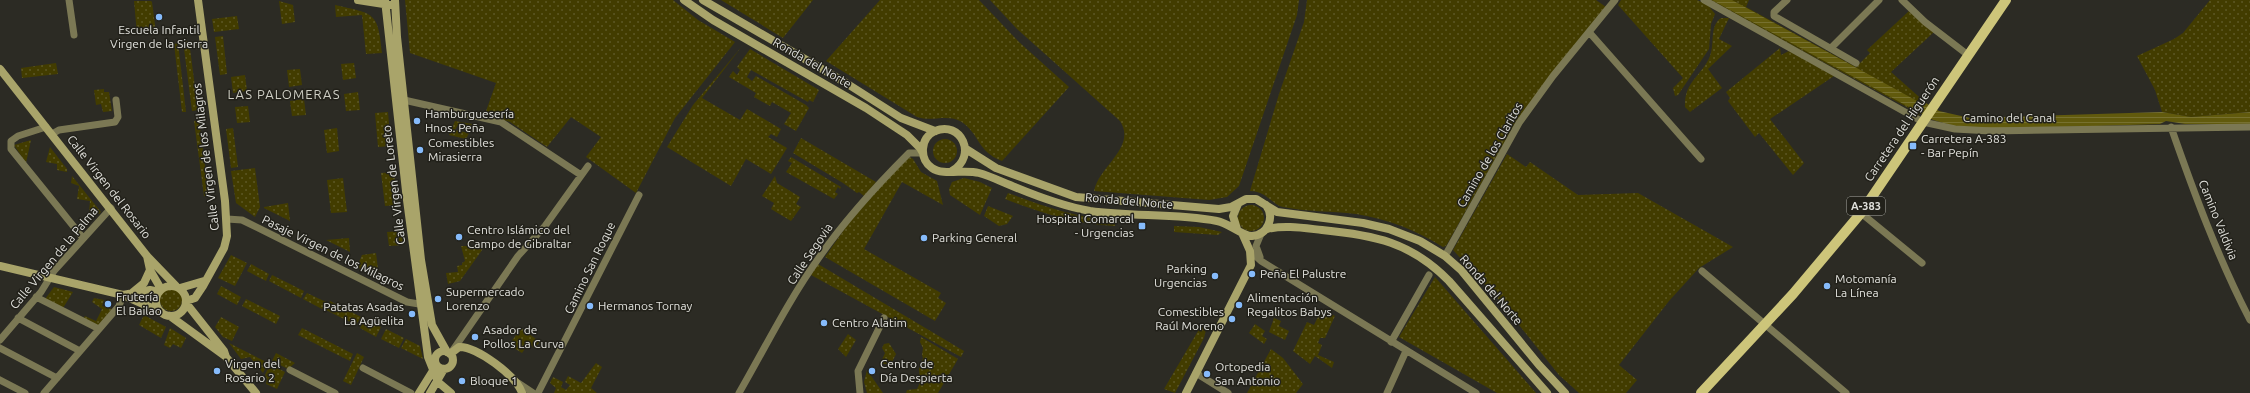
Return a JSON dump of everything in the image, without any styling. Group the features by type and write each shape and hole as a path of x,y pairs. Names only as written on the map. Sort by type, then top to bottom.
{"main road":[{"name":"Calle Virgen de los Milagros","path":"186,302 195,298 203,286 204,281 224,248 227,236 227,219 198,0"},
{"path":"358,0 395,3"},
{"name":"Ronda del Norte","path":"684,0 713,20 866,108 907,135 923,153"},
{"name":"Ronda del Norte","path":"703,0 846,83 901,118 926,129 935,131"},
{"name":"Carretera del Higuerón","path":"1701,393 1766,324 1861,213 2006,0"},
{"name":"Calle Virgen de Loreto","path":"385,3 407,200 438,382"},
{"name":"Calle Virgen de Loreto","path":"395,3 425,305 434,331 455,348"},
{"name":"Calle Virgen del Rosario","path":"0,69 148,256 178,287"},
{"path":"943,129 956,132 961,137 966,149 962,162 952,171 943,173 933,169 924,159 923,153 926,139 935,131 943,129"},
{"name":"Ronda del Norte","path":"966,149 996,168 1076,197 1198,208 1228,208 1251,199 1264,204 1277,212 1336,218 1389,229 1420,241 1445,256 1470,281 1538,365 1565,393"},
{"name":"Ronda del Norte","path":"952,171 981,173 1046,200 1070,207 1092,211 1217,221 1251,236 1278,227 1360,233 1389,241 1416,253 1435,266 1547,393"},
{"path":"1186,393 1250,266 1251,255 1233,216 1238,204"},
{"path":"1264,204 1270,214 1270,222 1264,231"},
{"name":"Calle Virgen del Rosario","path":"148,256 150,270 160,290"},
{"path":"0,266 49,279 123,295 170,316 226,357 256,393"},
{"path":"132,293 144,283 150,270"},
{"path":"123,295 150,290 160,290 167,286 178,287 204,281"},
{"path":"178,287 183,292 186,302 224,351 226,357"},
{"path":"160,290 156,305 161,312"},
{"path":"170,316 182,311 186,302"},
{"path":"436,366 451,365 455,348"},
{"path":"419,393 436,366 437,354 455,348 469,348 485,357 517,383 522,393"},
{"path":"430,393 438,382 451,393"}],"street":[{"path":"69,0 74,35"},
{"name":"Camino de los Claritos","path":"1445,256 1519,123 1616,0"},
{"name":"Camino del Canal","path":"1704,0 1923,122 1955,129 1991,131 2250,126"},
{"path":"1787,0 1774,13 1774,16 1856,62"},
{"path":"1831,48 1879,0"},
{"path":"1902,0 1925,22 1968,55"},
{"path":"1590,32 1700,159"},
{"name":"Calle Virgen del Rosario","path":"49,131 115,122 118,117 116,100"},
{"path":"404,100 502,122 581,174"},
{"name":"Camino Valdivia","path":"2171,127 2196,199 2237,294 2250,320"},
{"path":"49,131 18,136 11,141 11,149 82,238"},
{"name":"Calle Segovia","path":"739,393 808,273 831,242 876,186 909,153 923,153"},
{"path":"455,348 518,256 541,231 588,166"},
{"name":"Camino San Roque","path":"538,393 639,195"},
{"name":"Calle Virgen de la Palma","path":"0,340 82,238 110,208"},
{"path":"1861,213 1922,263"},
{"name":"Pasaje Virgen de los Milagros","path":"227,219 242,220 408,302 425,305"},
{"path":"1264,231 1257,242 1256,250 1264,262"},
{"path":"1251,255 1476,393"},
{"path":"1702,271 1846,393"},
{"path":"1391,342 1429,275"},
{"path":"44,393 119,306 123,295"},
{"path":"36,297 98,329"},
{"path":"18,318 80,352"},
{"path":"860,393 858,371 884,318"},
{"path":"0,348 57,378"},
{"path":"1387,393 1406,351"},
{"path":"363,368 411,393"},
{"path":"290,370 335,393"},
{"path":"1196,373 1228,393"},
{"path":"0,380 25,393"},
{"path":"517,383 533,393"}],"shaded area":[{"path":"405,0 673,0 698,20 735,42 675,118 636,193 586,157 601,137 571,117 547,147 510,122 485,114 496,83 410,53"},
{"path":"721,0 813,0 783,38"},
{"path":"880,0 979,0 1019,42 1069,87 1002,161 987,152 971,131 960,121 949,118 928,119 917,117 826,61"},
{"path":"990,0 1299,0 1297,15 1239,186 1227,197 1209,200 1094,191 1097,182 1121,148 1124,139 1124,130 1120,121 1017,29"},
{"path":"1307,0 1596,0 1606,7 1517,120 1446,246 1443,247 1423,235 1390,222 1356,214 1301,210 1283,207 1279,206 1261,193 1250,191 1279,94 1304,22"},
{"path":"1621,0 1697,0 1708,5 1715,14 1711,24 1709,49 1678,95 1675,96 1673,88 1683,78 1618,5"},
{"path":"1709,0 1749,0 1746,7 1856,67 1870,53 1867,50 1909,11 1934,32 1891,72 1926,103 1919,115"},
{"path":"1712,0 1732,0 1919,102 1926,103 1939,111 1970,118 2162,112 2191,117 2250,112 2250,124 2185,124 2166,121 2160,124 2001,129 1961,128 1933,120"},
{"path":"2210,0 2250,0 2250,112 2191,117 2162,112 2155,90 2137,56 2174,39 2183,33"},
{"path":"134,1 152,2 156,32 137,34"},
{"path":"279,1 293,5 295,22 282,24"},
{"path":"335,5 358,10 372,17 376,22 378,29 382,53 366,54 362,15 336,17"},
{"path":"237,16 239,29 214,32 212,19"},
{"path":"1721,18 1729,18 1719,39 1732,46 1708,69 1722,88 1690,112 1685,107 1687,91 1707,63 1710,56 1715,26 1717,21"},
{"path":"223,36 227,74 220,75 215,37"},
{"path":"183,41 189,41 198,110 192,111"},
{"path":"178,43 186,112 182,112 174,44"},
{"path":"743,45 702,98 740,120 747,109 781,129 777,137 771,134 768,137 787,148 771,174 746,159 731,186 667,147 693,105"},
{"path":"1780,48 1781,55 1789,51 1834,76 1770,119 1804,163 1793,175 1759,133 1755,137 1728,101 1730,98 1726,92"},
{"path":"750,49 819,90 813,102 809,100 808,102 751,70 747,77 752,81 756,76 809,108 796,131 784,124 791,113 772,102 770,106 754,97 756,93 729,77 733,71 737,75 740,70 737,67"},
{"path":"56,63 58,74 22,78 21,68"},
{"path":"354,63 356,78 343,80 341,64"},
{"path":"300,69 302,85 289,87 287,70"},
{"path":"245,75 247,91 233,93 231,77"},
{"path":"104,89 104,92 109,92 112,111 103,112 101,104 96,105 94,90"},
{"path":"358,92 360,110 346,111 344,94"},
{"path":"304,99 306,115 292,116 290,101"},
{"path":"248,106 250,122 237,123 235,107"},
{"path":"388,112 391,146 378,147 375,113"},
{"path":"199,120 209,196 204,196 194,121"},
{"path":"455,121 472,124 471,126 459,123 455,130 469,133 466,139 449,135"},
{"path":"233,128 238,167 231,168 226,129"},
{"path":"337,128 339,151 327,153 324,130"},
{"path":"801,138 876,182 864,196 859,192 857,193 793,153"},
{"path":"945,139 954,142 957,151 954,160 945,163 936,160 933,151 936,142"},
{"path":"31,140 26,163 14,145"},
{"path":"50,147 67,169 67,172 57,170 57,164 46,162"},
{"path":"1507,154 1526,167 1530,162 1578,195 1638,193 1733,247 1699,268 1669,301 1619,365 1637,380 1626,393 1579,393 1559,375 1499,300 1453,250"},
{"path":"791,157 841,187 840,189 838,187 835,192 838,194 834,199 786,172 792,163 788,161"},
{"path":"910,157 913,159 921,172 937,181 943,205 902,182 864,249 941,293 938,298 946,303 935,321 825,257 850,221 900,165"},
{"path":"255,168 260,207 255,217 236,203 231,171"},
{"path":"394,172 398,205 385,206 381,173"},
{"path":"72,176 101,212 99,214 89,212 90,201 77,199 79,186 71,183"},
{"path":"775,176 777,183 800,197 796,204 801,207 791,221 771,209 774,203 762,196"},
{"path":"343,178 347,212 331,213 327,180"},
{"path":"964,178 980,182 992,188 980,215 950,195 949,189 952,182"},
{"path":"1008,193 1047,207 1073,214 1115,220 1115,226 1086,223 1032,209 1005,199"},
{"path":"288,203 290,221 264,208 264,207"},
{"path":"1251,205 1260,209 1264,218 1260,227 1251,231 1242,227 1238,218 1242,209"},
{"path":"988,206 1013,216 1007,224 999,226 984,216"},
{"path":"1174,226 1199,227 1222,232 1218,235 1174,232"},
{"path":"402,231 404,245 389,246 387,232"},
{"path":"349,238 350,252 326,240"},
{"path":"461,246 485,246 460,281 448,284 446,273 458,272 457,266 462,265 465,261"},
{"path":"376,253 378,269 374,276 357,267 362,255"},
{"path":"231,255 247,263 235,286 218,278"},
{"path":"251,264 269,274 266,281 247,271"},
{"path":"818,264 964,351 961,357 811,275"},
{"path":"272,275 304,291 301,298 269,281"},
{"path":"1435,277 1536,393 1497,393 1399,337"},
{"path":"221,286 241,297 237,305 217,294"},
{"path":"54,287 73,292 63,308 45,299"},
{"path":"171,289 179,292 182,300 179,308 171,311 163,308 160,300 163,292"},
{"path":"307,293 326,302 322,309 303,299"},
{"path":"94,298 104,300 102,306 112,309 98,326 83,319 85,316 96,321 102,309 92,302"},
{"path":"246,299 280,316 276,324 242,306"},
{"path":"330,301 361,317 356,325 326,310"},
{"path":"1322,309 1335,316 1325,338 1320,338 1318,343 1322,345 1318,355 1334,362 1332,368 1315,356 1310,364 1293,351 1307,322 1314,325"},
{"path":"144,315 166,327 161,338 139,325"},
{"path":"221,317 239,327 232,341 223,337 215,327"},
{"path":"1274,318 1281,321 1279,326 1289,331 1285,340 1269,332"},
{"path":"364,319 381,327 376,337 360,328"},
{"path":"1255,324 1265,331 1262,336 1267,339 1264,344 1249,333"},
{"path":"1201,326 1206,330 1204,338 1175,393 1164,389"},
{"path":"170,328 186,338 181,348 173,344 170,348 164,345"},
{"path":"302,328 353,354 350,361 298,335"},
{"path":"521,328 540,342 534,348 529,343 522,353 509,345"},
{"path":"386,329 404,338 399,348 381,339"},
{"path":"848,334 856,340 846,357 838,349"},
{"path":"921,337 958,359 938,393 906,393 907,390 917,389 920,383 919,369 923,358 923,348 920,342"},
{"path":"406,339 420,346 423,359 401,348"},
{"path":"229,343 268,363 263,373 250,357 241,359"},
{"path":"889,343 896,354 891,364 883,364 881,362 885,353 882,348 884,344"},
{"path":"1271,349 1283,358 1303,384 1296,393 1247,393"},
{"path":"276,353 295,363 288,369 272,361"},
{"path":"357,353 364,357 351,385 343,381"},
{"path":"596,363 602,367 591,388 597,393 554,393 556,388 550,383 553,377 563,382 561,387 566,390 570,385 565,382 568,376 581,383"},
{"path":"270,364 285,372 277,389 266,384 267,379 265,375"},
{"path":"867,370 883,393 867,393 864,382"}],"place":[{"name":"Escuela Infantil Virgen de la Sierra","path":"159,17"},
{"name":"Hamburguesería Hnos. Peña","path":"417,121"},
{"name":"Carretera A-383 - Bar Pepín","path":"1913,146"},
{"name":"Comestibles Mirasierra","path":"420,150"},
{"name":"Hospital Comarcal - Urgencias","path":"1142,226"},
{"name":"Centro Islámico del Campo de Gibraltar","path":"459,237"},
{"name":"Parking General","path":"924,238"},
{"name":"Peña El Palustre","path":"1252,274"},
{"name":"Parking Urgencias","path":"1215,276"},
{"name":"Motomanía La Línea","path":"1827,286"},
{"name":"Supermercado Lorenzo","path":"438,299"},
{"name":"Frutería El Bailao","path":"108,304"},
{"name":"Alimentación Regalitos Babys","path":"1239,305"},
{"name":"Hermanos Tornay","path":"590,306"},
{"name":"Patatas Asadas La Agüelita","path":"412,314"},
{"name":"Comestibles Raúl Moreno","path":"1232,319"},
{"name":"Centro Alatim","path":"824,323"},
{"name":"Asador de Pollos La Curva","path":"475,337"},
{"name":"Virgen del Rosario 2","path":"217,371"},
{"name":"Centro de Día Despierta","path":"872,371"},
{"name":"Ortopedia San Antonio","path":"1207,374"},
{"name":"Bloque 1","path":"462,381"}],"district":[{"name":"LAS PALOMERAS","path":"284,94"}]}
